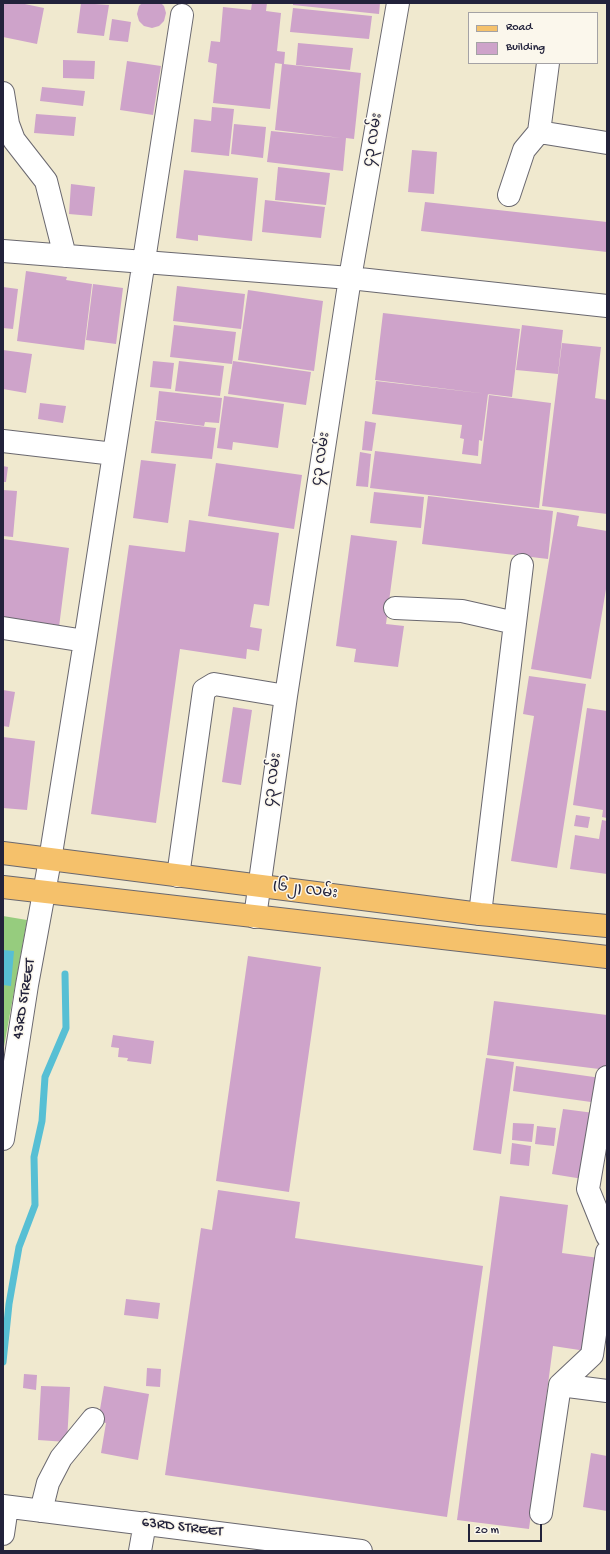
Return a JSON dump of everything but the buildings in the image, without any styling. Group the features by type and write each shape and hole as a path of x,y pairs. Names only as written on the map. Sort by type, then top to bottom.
{"main road":[{"name":"(၆၂) လမ်း","path":"3,853 480,914 607,926"},
{"name":"(၆၂) လမ်း","path":"3,887 607,957"}],"street":[{"name":"၄၃ လမ်း","path":"255,917 286,696 350,278 398,3"},
{"name":"43RD STREET","path":"4,1126 26,991 50,860 182,15"},
{"path":"510,195 524,150 539,132 548,64"},
{"path":"3,93 8,124 14,140 46,181 65,256"},
{"path":"539,132 607,143"},
{"path":"3,251 350,278 607,306"},
{"path":"3,441 114,454"},
{"path":"480,914 522,565"},
{"path":"395,608 462,610 515,623"},
{"path":"3,628 85,641"},
{"path":"178,876 204,690 214,684 286,696"},
{"path":"607,1078 588,1189 607,1236"},
{"path":"541,1512 560,1385 599,1356 607,1252"},
{"path":"560,1385 607,1391"},
{"path":"41,1511 48,1483 61,1458 93,1419"},
{"path":"3,1534 5,1507"},
{"name":"63RD STREET","path":"5,1507 145,1523 361,1551"},
{"path":"140,1551 145,1523"}],"green space":[{"path":"3,916 27,920 3,1052"}],"water":[{"path":"3,950 14,951 11,986 3,985"}],"waterway":[{"path":"3,1362 9,1304 19,1247 35,1205 34,1157 42,1121 45,1077 66,1028 65,974"}]}
